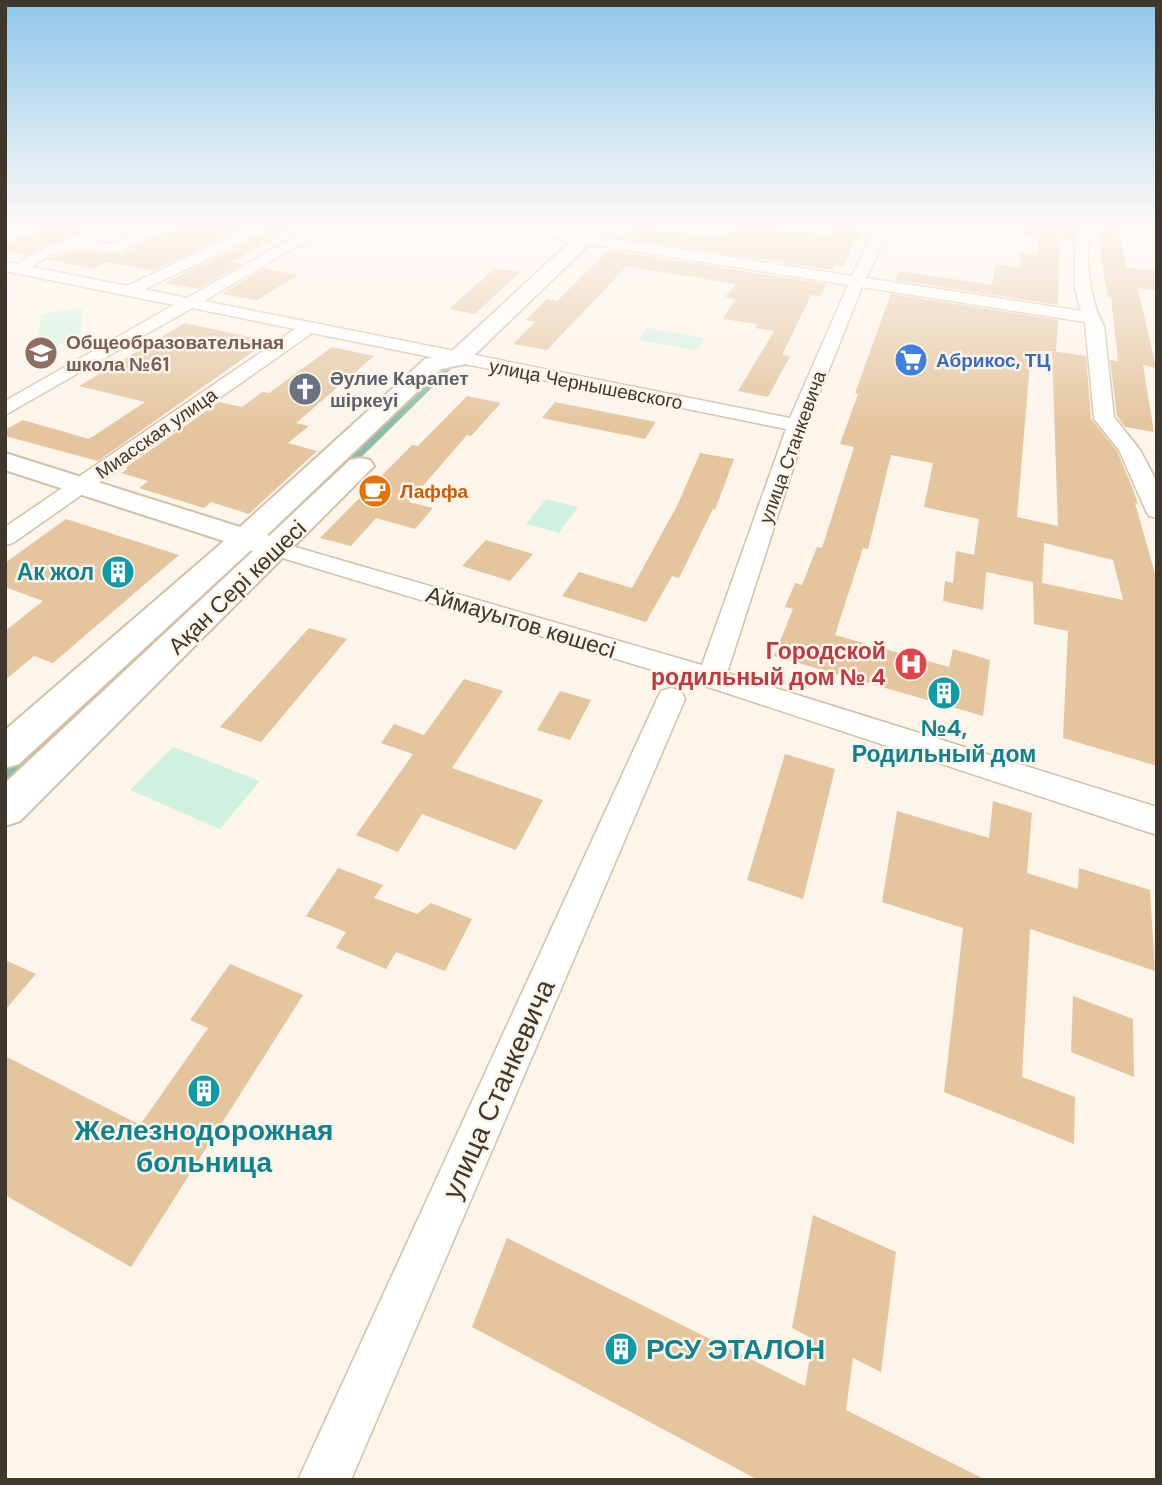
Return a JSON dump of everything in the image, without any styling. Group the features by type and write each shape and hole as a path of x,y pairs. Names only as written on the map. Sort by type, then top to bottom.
{"street":[{"name":"улица Чернышевского","path":"119,290 797,425"},
{"path":"5,409 215,290"},
{"name":"Ақан Сері көшесі","path":"5,753 245,539 433,364 457,359 530,290"},
{"name":"улица Станкевича","path":"711,678 797,425 853,290"},
{"path":"916,290 1091,318"},
{"path":"1084,290 1096,327 1104,419 1116,429 1139,462 1157,511"},
{"name":"Миасская улица","path":"5,538 307,328"},
{"name":"Ақан Сері көшесі","path":"5,809 277,549 458,368 457,359"},
{"name":"Аймауытов көшесі","path":"5,461 277,549 711,678 1157,821"},
{"name":"улица Станкевича","path":"324,1480 671,699"}],"green space":[{"path":"82,308 81,341 37,348 41,314"},
{"path":"648,328 705,338 697,351 639,340"},
{"path":"452,364 451,369 276,541 259,534 438,367"},
{"path":"546,499 578,507 559,533 526,524"},
{"path":"245,546 264,553 5,797 5,762"},
{"path":"173,747 260,781 220,829 130,790"}],"building":[{"path":"228,290 273,290 257,300 222,294"},
{"path":"470,290 500,290 475,314 449,309"},
{"path":"568,290 604,290 547,350 513,344 535,322 526,320 547,299 557,301"},
{"path":"731,290 823,290 820,296 811,295 782,355 790,356 768,397 738,391 774,331 755,328 758,324 723,319 735,299 725,297"},
{"path":"963,290 1058,290 1058,305"},
{"path":"1107,290 1139,290 1156,368 1143,365 1154,432 1125,427 1117,416 1110,360 1118,361 1111,297 1108,297"},
{"path":"891,294 1058,320 1056,351 1052,351 1086,356 1091,419 1117,451 1133,489 1157,581 1157,766 1063,738 1068,631 1034,624 1033,582 986,572 983,610 943,601 945,581 953,583 956,551 974,555 979,519 924,507 933,463 891,455 868,549 863,548 835,635 949,667 953,649 990,660 983,716 774,656 793,609 785,607 795,583 802,585 817,547 822,548 854,447 840,444 858,394 855,393","holes":["1031,351 1052,351 1058,526 1017,517","1044,543 1113,560 1123,600 1042,583"]},
{"path":"185,323 268,341 98,461 5,436 5,430 23,420 89,439 145,402 79,386"},
{"path":"332,347 374,356 296,423 309,426 288,443 317,451 249,514 211,502 204,508 139,488 148,481 121,473 219,402 242,407 262,392 269,393"},
{"path":"467,396 501,403 471,436 467,435 409,502 433,508 415,529 376,518 351,546 320,538 412,445 418,446"},
{"path":"555,402 656,422 645,439 542,418"},
{"path":"700,453 734,459 715,510 713,509 679,578 672,576 646,622 562,596 579,572 632,588 678,504"},
{"path":"66,519 179,555 53,663 34,656 5,680 5,631 43,601 5,587 5,563"},
{"path":"486,540 533,554 510,581 462,566"},
{"path":"309,628 347,639 261,742 220,727"},
{"path":"464,679 503,691 452,768 543,800 516,850 422,814 398,852 356,835 413,754 381,743 394,724 424,735"},
{"path":"560,691 591,700 570,740 537,730"},
{"path":"785,754 835,769 803,899 747,880"},
{"path":"993,801 1032,813 1027,873 1078,889 1079,868 1150,890 1155,971 1030,929 1022,1077 1075,1097 1074,1144 944,1092 963,928 882,902 897,811 989,838"},
{"path":"338,868 383,885 374,898 417,914 431,903 472,919 445,971 396,952 386,969 336,948 346,932 306,916"},
{"path":"5,960 36,974 5,1010"},
{"name":"Железнодорожная больница","path":"230,964 303,995 131,1267 5,1195 5,1056 140,1125 208,1028 190,1020"},
{"path":"1073,996 1133,1019 1134,1077 1071,1052"},
{"name":"РСУ ЭТАЛОН","path":"813,1215 896,1252 881,1372 853,1358 846,1410 986,1480 758,1480 472,1327 507,1238 805,1386 813,1339 792,1328"}],"place":[{"name":"Общеобразовательная школа №61","path":"41,353"},
{"name":"Абрикос, ТЦ","path":"911,360"},
{"name":"Әулие Карапет шіркеуі","path":"305,389"},
{"name":"Лаффа","path":"375,491"},
{"name":"Ак жол","path":"118,572"},
{"name":"Городской родильный дом № 4","path":"911,664"},
{"name":"№4, Родильный дом","path":"944,693"},
{"name":"Железнодорожная больница","path":"204,1091"},
{"name":"РСУ ЭТАЛОН","path":"621,1349"}]}
